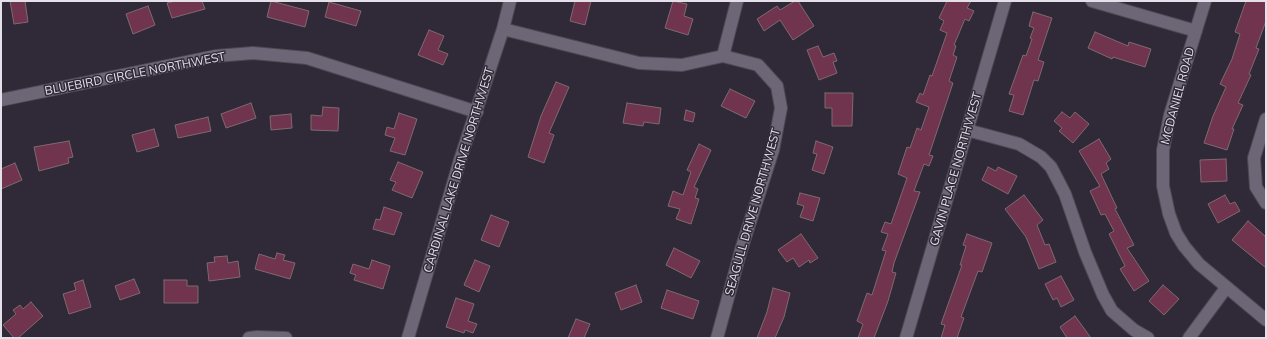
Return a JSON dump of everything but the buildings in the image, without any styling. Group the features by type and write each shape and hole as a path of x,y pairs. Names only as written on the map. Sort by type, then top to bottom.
{"street":[{"name":"CARDINAL LAKE DRIVE NORTHWEST","path":"408,338 460,160 477,112 503,29 510,1"},
{"path":"722,56 737,1"},
{"name":"GAVIN PLACE NORTHWEST","path":"906,338 1005,1"},
{"path":"1092,1 1196,31"},
{"name":"MCDANIEL ROAD","path":"1205,1 1170,115 1163,150 1163,186 1169,214 1176,233 1199,264 1266,320"},
{"name":"SEAGULL DRIVE NORTHWEST","path":"503,29 639,64 682,65 722,56 758,65 777,86 781,108 773,150 741,250 717,338"},
{"name":"BLUEBIRD CIRCLE NORTHWEST","path":"1,100 216,56 253,53 307,58 477,112"},
{"path":"1265,127 1254,158 1256,187 1266,203"},
{"path":"967,130 1019,144 1041,157 1051,167 1065,194 1088,259 1103,295 1112,311 1134,330 1148,338"},
{"path":"1190,338 1226,288"},
{"path":"249,338 286,338"}]}
